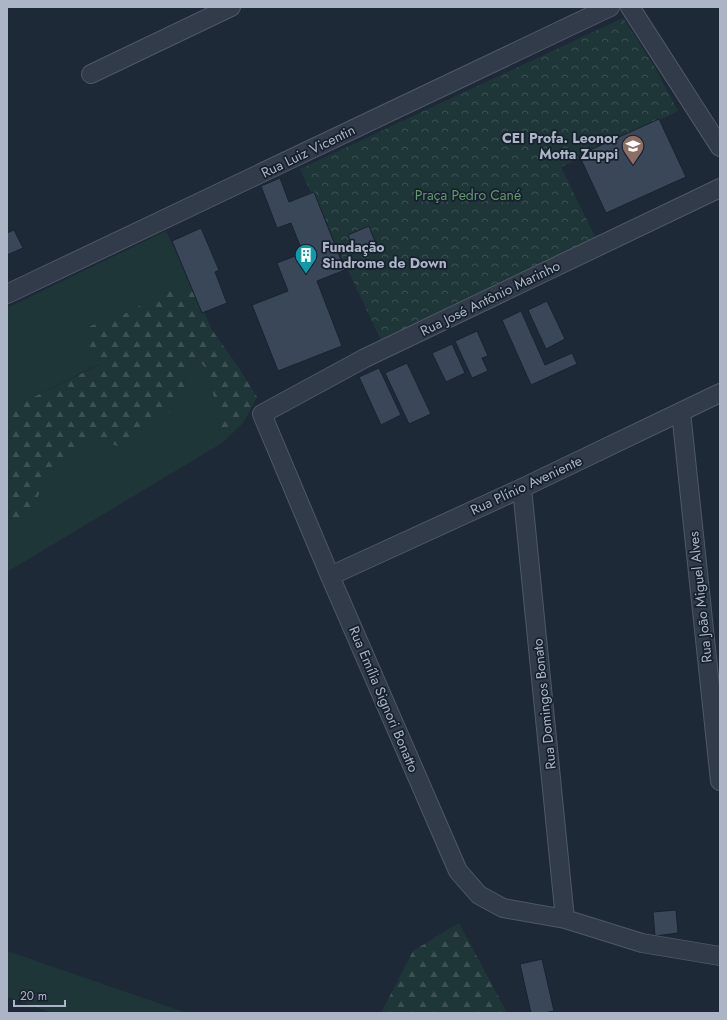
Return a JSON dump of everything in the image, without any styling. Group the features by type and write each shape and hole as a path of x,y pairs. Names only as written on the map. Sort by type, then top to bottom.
{"street":[{"path":"91,74 231,7"},
{"name":"Rua Luiz Vicentin","path":"7,294 610,7"},
{"path":"630,7 720,147"},
{"name":"Rua José Antônio Marinho","path":"262,414 365,358 720,188"},
{"name":"Rua Plínio Aveniente","path":"330,576 522,488 720,393"},
{"name":"Rua João Miguel Alves","path":"681,412 720,781"},
{"name":"Rua Emília Signori Bonatto","path":"262,414 330,576 458,871 479,894 502,908 565,920 642,943 720,956"},
{"name":"Rua Domingos Bonato","path":"522,488 565,920"}],"green space":[{"name":"Praça Pedro Cané","path":"623,18 654,66 678,111 561,167 596,239 513,280 381,340 300,169"},
{"path":"166,231 195,291 158,291 134,310 82,329 99,364 7,410 7,308"},
{"path":"158,291 195,291 212,330 239,368 257,397 243,423 222,443 209,371 195,357 186,371 184,396 169,413 124,448 96,439 61,461 46,480 28,517 7,529 7,410 99,365 82,329 134,310"},
{"path":"195,357 209,371 222,443 7,572 7,529 28,517 46,480 61,461 96,439 169,413 184,396 186,371"},
{"path":"459,923 507,1013 381,1013 413,951"},
{"path":"7,951 187,1013 52,1013 7,997"}],"building":[{"name":"CEI Profa. Leonor Motta Zuppi","path":"659,119 686,177 606,213 579,155"},
{"name":"Fundação Sindrome de Down","path":"280,178 289,202 314,192 345,270 317,281 342,346 278,371 252,305 288,291 277,263 303,253 291,223 277,228 261,186"},
{"path":"369,226 376,244 355,253 348,235"},
{"path":"201,228 219,270 215,272 227,303 202,313 172,241"},
{"path":"14,230 23,248 7,255 7,233"},
{"path":"547,301 565,339 546,349 528,310"},
{"path":"521,311 545,365 572,353 577,364 531,385 502,320"},
{"path":"477,331 488,356 482,358 488,371 472,378 455,341"},
{"path":"452,344 465,373 446,382 432,353"},
{"path":"407,363 431,414 409,424 385,373"},
{"path":"379,368 401,415 381,425 359,377"},
{"path":"676,910 678,933 655,936 653,912"},
{"path":"542,959 554,1011 531,1013 520,964"}],"place":[{"name":"CEI Profa. Leonor Motta Zuppi","path":"633,166"},
{"name":"Fundação Sindrome de Down","path":"306,274"}]}
